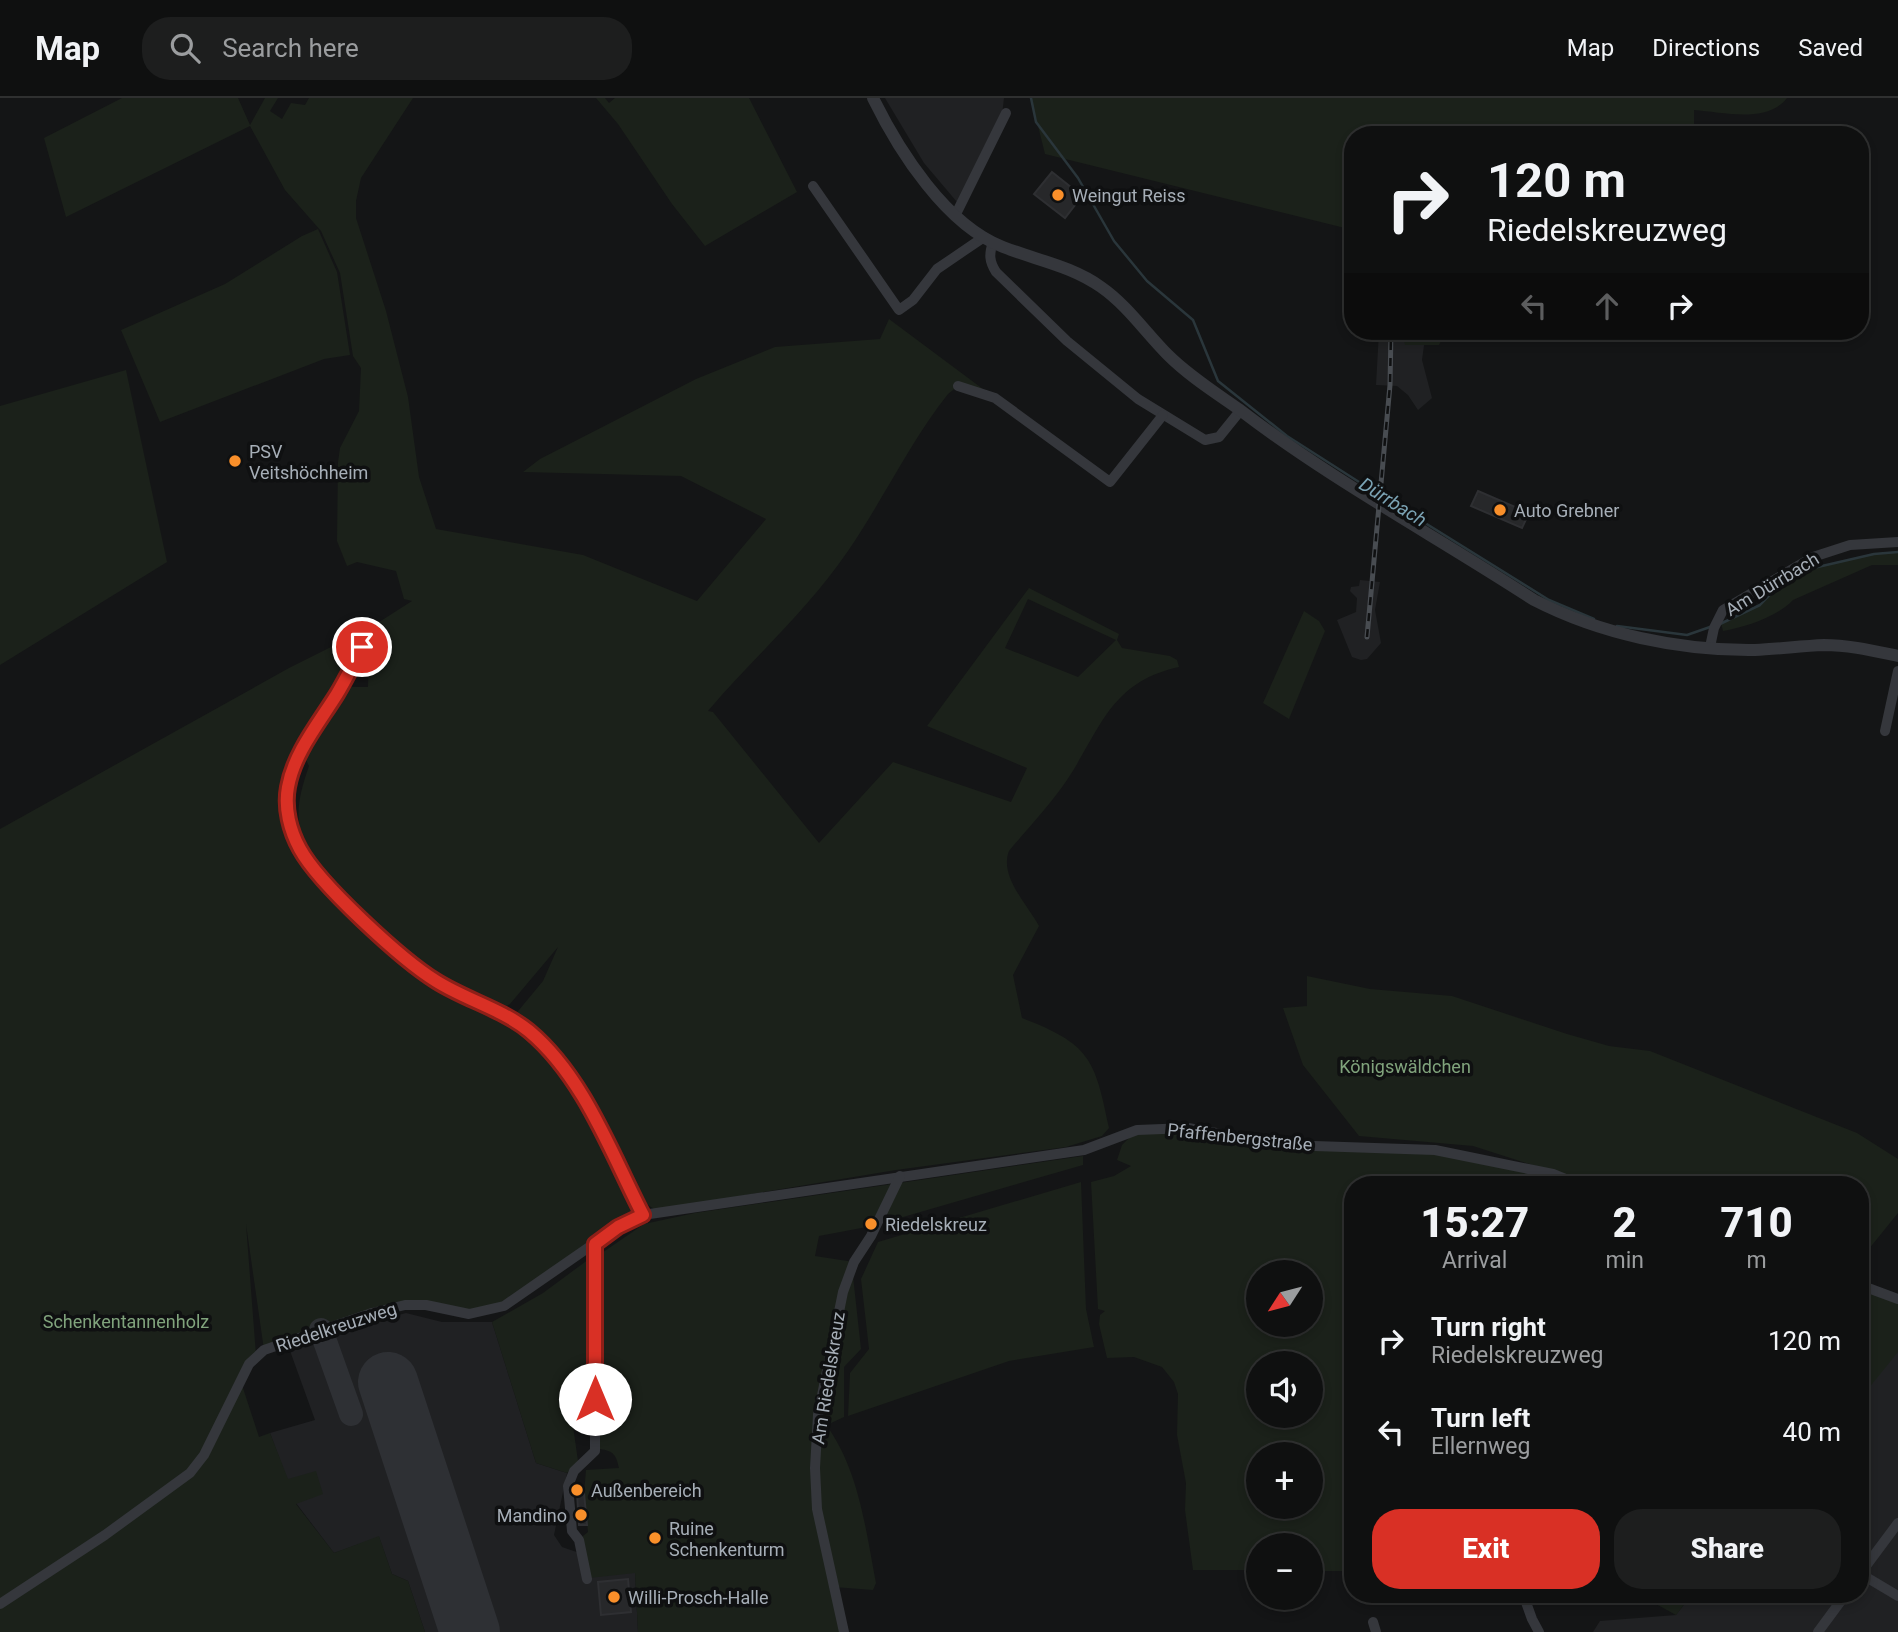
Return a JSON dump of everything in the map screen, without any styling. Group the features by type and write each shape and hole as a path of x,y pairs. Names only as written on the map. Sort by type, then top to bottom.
{"street":[{"path":"873,98 899,147 956,214 989,240 1065,267 1102,287 1170,357 1318,467 1551,609 1603,629 1710,647 1755,650 1827,645 1898,656"},
{"path":"956,214 1006,113"},
{"path":"813,186 899,310 913,300 937,269 989,240"},
{"path":"989,240 991,264 996,272 1067,341 1163,415 1211,440 1219,437 1240,411"},
{"path":"958,386 995,398 1110,482 1163,415"},
{"name":"Am Dürrbach","path":"1710,647 1716,623 1723,610 1829,550 1861,544 1898,542"},
{"path":"367,624 362,647 305,745 287,789 288,816 300,849 326,881 412,964 462,996 483,1002 528,1030 552,1054 574,1082 643,1215 900,1176"},
{"path":"1885,731 1898,671"},
{"name":"Pfaffenbergstraße","path":"900,1176 1084,1150 1137,1130 1164,1127 1188,1128 1284,1145 1435,1150 1558,1176"},
{"name":"Am Riedelskreuz","path":"844,1632 817,1509 815,1468 818,1415 843,1292 854,1262 900,1176"},
{"name":"Riedelkreuzweg","path":"0,1604 105,1535 175,1485 198,1464 249,1364 264,1350 372,1313 405,1305 426,1305 469,1314 504,1306 618,1227 643,1215"},
{"path":"586,1579 579,1540 572,1531 568,1486 574,1471 595,1451 595,1244"},
{"path":"1869,1288 1898,1299"},
{"path":"1869,1563 1898,1523"},
{"path":"1869,1579 1898,1597"},
{"path":"1526,1603 1539,1632"},
{"path":"1818,1632 1839,1603"}],"shaded area":[{"path":"885,98 1004,98 1002,115 957,202 924,163"},
{"path":"1378,340 1425,340 1422,360 1432,398 1418,410 1408,395 1397,386 1376,385"},
{"path":"1360,580 1380,582 1375,610 1381,643 1367,659 1361,660 1352,657 1337,620 1356,612 1357,598 1350,591 1351,587 1359,586"},
{"path":"406,1313 442,1322 492,1322 536,1463 567,1473 554,1535 562,1547 635,1572 638,1632 425,1632 408,1581 392,1574 379,1537 334,1553 296,1503 270,1433 315,1420 289,1348 324,1335"},
{"path":"1898,1323 1898,1632 1593,1632 1600,1621 1676,1615 1685,1603 1869,1603 1869,1360"}],"green space":[{"name":"Schenkentannenholz","path":"122,98 238,98 250,125 265,98 278,98 270,111 282,119 291,103 305,105 309,98 413,98 361,178 356,201 356,218 386,311 408,397 419,477 436,529 583,555 697,601 766,519 681,476 523,472 540,459 696,379 775,347 880,339 889,319 995,398 958,386 948,394 832,573 708,711 713,712 819,843 893,762 1011,802 1027,768 927,726 1029,588 1119,634 1117,640 1122,648 1170,656 1177,660 1179,667 1156,674 1122,696 1099,726 1060,789 1009,851 1007,860 1011,880 1039,926 1013,975 1022,1018 1062,1036 1086,1057 1099,1085 1109,1128 1102,1136 1066,1147 896,1170 656,1210 645,1202 624,1170 577,1076 548,1043 514,1016 543,981 558,947 510,1004 503,1008 440,979 410,955 312,860 302,836 298,814 301,791 309,766 304,756 291,797 290,825 304,866 361,926 407,967 440,989 506,1025 536,1046 549,1059 563,1075 586,1111 632,1207 632,1216 496,1306 469,1314 405,1305 264,1350 246,1224 256,1355 241,1382 259,1437 270,1433 288,1479 316,1471 323,1494 296,1504 334,1553 379,1536 392,1574 408,1581 425,1632 0,1632 0,829 289,668 367,629 366,648 346,687 368,687 376,624 412,601 404,599 396,571 357,562 347,566 337,541 338,462 340,448 359,411 361,368 353,356 340,273 321,231 285,190 250,126 66,217 44,138","holes":["1028,599 1116,640 1078,677 1005,648"]},
{"path":"596,98 605,98 609,103 615,98 749,98 797,192 705,246 672,204 618,124"},
{"path":"1031,98 1787,98 1778,106 1756,114 1694,110 1694,126 1344,126 1344,228 1045,154"},
{"path":"318,229 337,272 350,355 324,359 160,422 121,330 225,284 302,236"},
{"path":"1404,340 1442,340 1439,345 1405,345"},
{"path":"126,370 167,562 0,665 0,406"},
{"path":"1898,552 1898,565 1872,565 1793,600 1770,616 1723,631 1721,623 1760,605 1782,582 1809,569 1874,554"},
{"path":"1304,611 1319,621 1325,631 1289,719 1263,703"},
{"name":"Königswäldchen","path":"1307,976 1370,989 1452,996 1609,1046 1650,1051 1857,1133 1898,1159 1898,1213 1869,1249 1869,1176 1567,1176 1473,1146 1359,1136 1303,1065 1283,1008 1307,1006"},
{"path":"1164,1127 1284,1145 1435,1150 1543,1176 1344,1176 1344,1571 1323,1571 1323,1533 1246,1533 1246,1570 1193,1570 1185,1510 1186,1483 1177,1435 1178,1394 1174,1382 1162,1367 1134,1357 1107,1358 1099,1324 1100,1315 1105,1311 1098,1309 1091,1182 1114,1176 1131,1166 1117,1160 1122,1145 1137,1130"},
{"path":"1083,1156 1083,1165 872,1226 819,1236 815,1256 854,1262 864,1253 853,1276 861,1349 844,1367 844,1417 831,1423 825,1416 819,1416 843,1453 851,1474 858,1495 876,1583 873,1590 834,1587 844,1632 638,1632 635,1573 589,1578 583,1536 588,1532 584,1493 586,1470 619,1468 614,1454 600,1449 596,1257 644,1224 695,1213"},
{"path":"1081,1182 1086,1309 1094,1347 1009,1361 848,1416 850,1373 869,1349 861,1279 878,1242"},
{"path":"589,1259 588,1382 569,1398 578,1461 567,1473 536,1463 492,1322 543,1293"},
{"path":"1869,1288 1898,1299 1898,1352 1869,1388 1871,1359 1869,1361"},
{"path":"1654,1603 1685,1603 1676,1615"}],"building":[{"name":"Weingut Reiss","path":"1052,172 1082,196 1065,218 1034,194"},
{"name":"Auto Grebner","path":"1478,491 1529,513 1522,528 1471,506"},
{"name":"Mandino","path":"577,1493 584,1493 587,1525 579,1525"},
{"name":"Willi-Prosch-Halle","path":"628,1579 631,1612 601,1615 598,1582"}],"waterway":[{"name":"Dürrbach","path":"1031,98 1036,122 1078,178 1114,241 1147,281 1193,320 1218,381 1287,436 1359,482 1549,600 1594,619"},
{"name":"Dürrbach","path":"1720,624 1760,605 1782,582 1809,569 1874,554 1898,552"},
{"name":"Dürrbach","path":"1617,626 1687,635 1710,627"}],"taxiway":[{"path":"321,1330 351,1414"},
{"path":"385,1425 400,1420"}],"runway":[{"path":"388,1382 470,1632"}],"railway":[{"path":"1367,637 1390,385 1391,340"}],"place":[{"name":"Weingut Reiss","path":"1058,195"},
{"name":"PSV Veitshöchheim","path":"235,461"},
{"name":"Auto Grebner","path":"1500,510"},
{"name":"Riedelskreuz","path":"871,1224"},
{"name":"Außenbereich","path":"577,1490"},
{"name":"Mandino","path":"581,1515"},
{"name":"Ruine Schenkenturm","path":"655,1538"},
{"name":"Willi-Prosch-Halle","path":"614,1597"}],"route":[{"path":"362,647 295,765 287,789 288,816 293,834 312,866 412,964 462,996 483,1002 528,1030 574,1082 643,1215 618,1227 595,1244 595,1399"}]}
